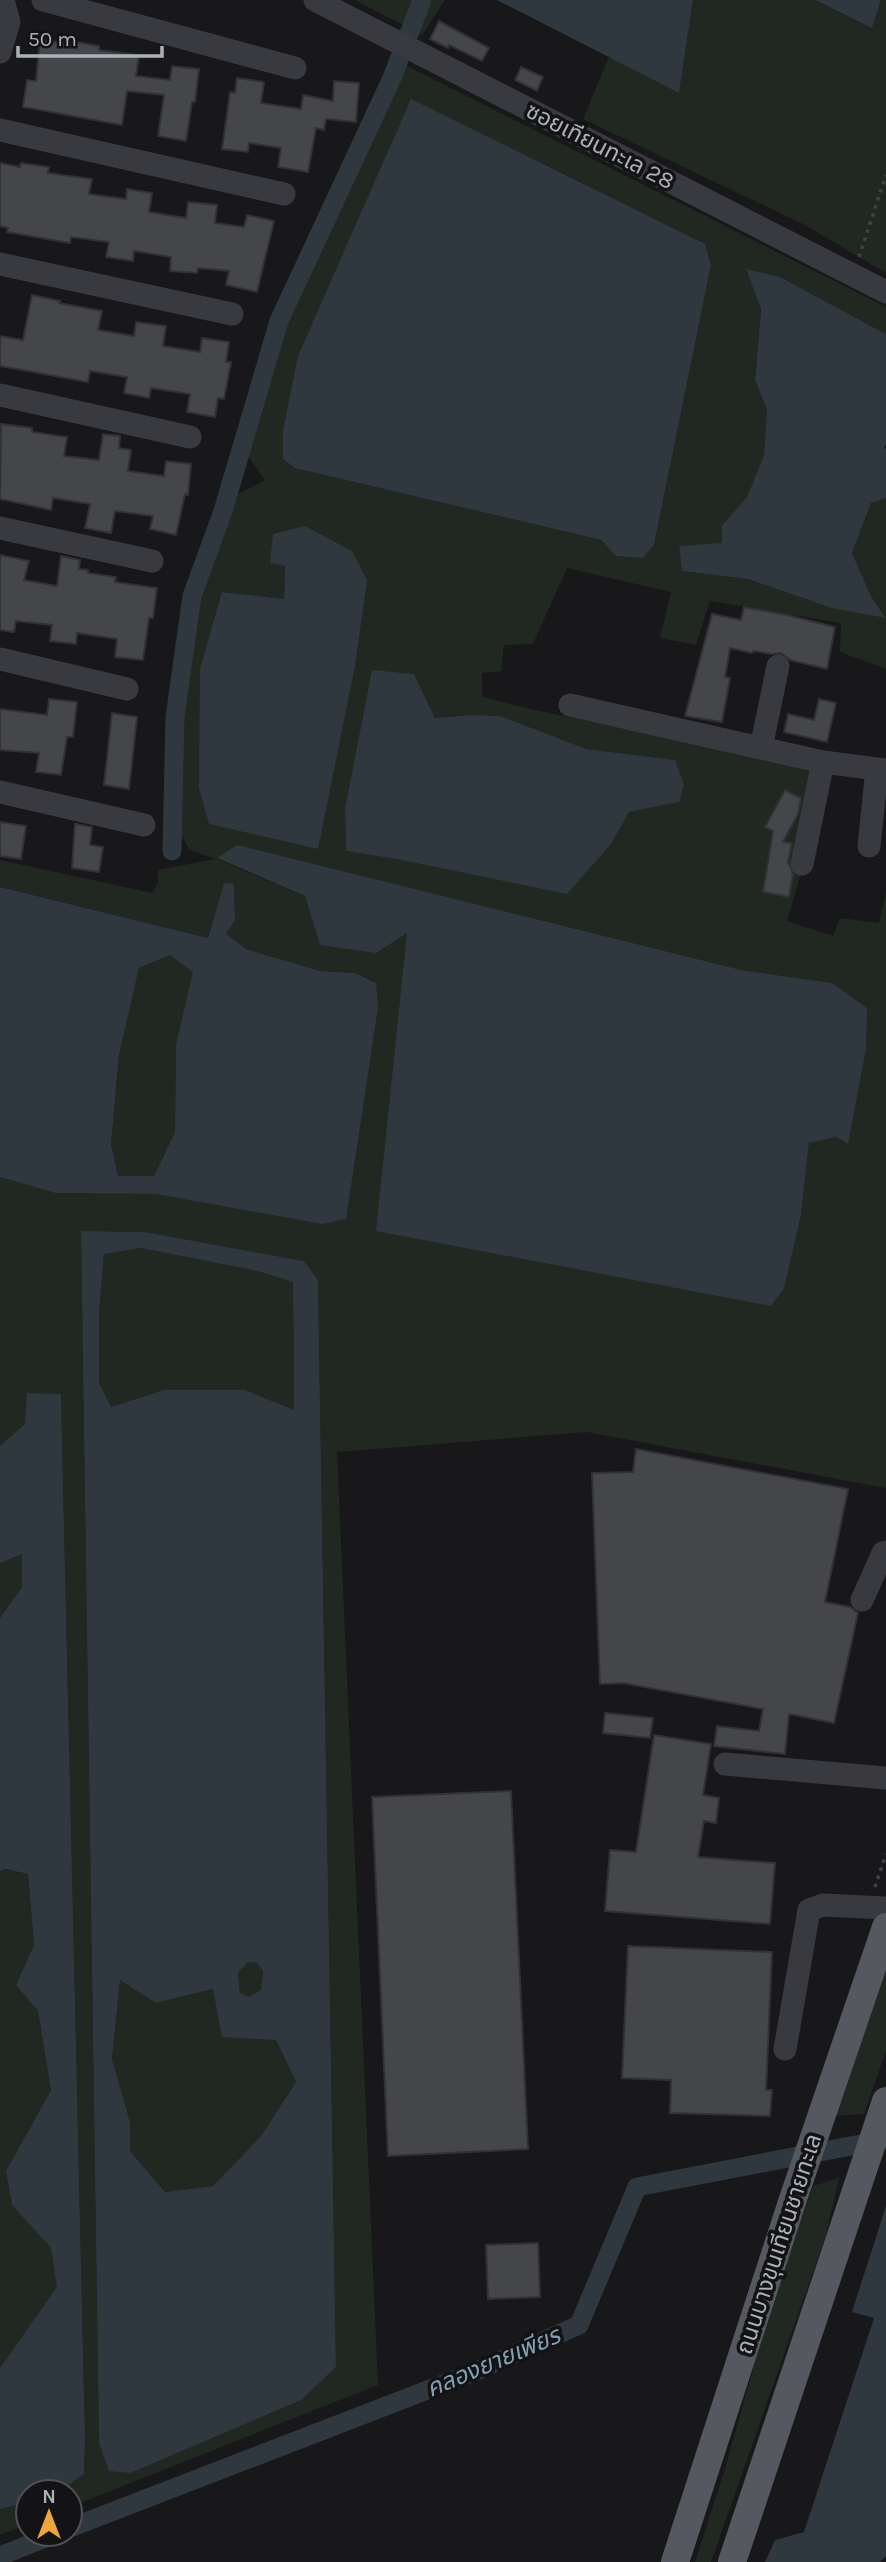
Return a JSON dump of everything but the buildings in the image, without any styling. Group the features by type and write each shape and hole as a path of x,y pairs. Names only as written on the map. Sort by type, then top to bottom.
{"main road":[{"name":"ถนนบางขุนเทียนชายทะเล","path":"675,2562 793,2199 886,1927"},
{"path":"732,2562 886,2101"}],"street":[{"path":"0,52 6,11 36,0"},
{"path":"43,0 295,68"},
{"name":"ซอยเทียนทะเล 28","path":"315,0 886,292"},
{"path":"0,130 284,194"},
{"path":"0,264 232,314"},
{"path":"0,395 190,438"},
{"path":"0,528 152,561"},
{"path":"0,659 127,689"},
{"path":"761,748 778,666"},
{"path":"570,705 823,762 881,770 869,846"},
{"path":"802,864 823,762"},
{"path":"0,792 145,825"},
{"path":"862,1600 883,1553 886,1552"},
{"path":"725,1764 886,1778"},
{"path":"785,2049 809,1910 823,1905 886,1908"}],"path":[{"path":"853,275 886,175"}],"shaded area":[{"path":"355,0 445,0 422,35"},
{"path":"497,0 693,0 679,93"},
{"path":"693,0 815,0 872,28 881,0 886,0 886,273 805,225 583,119 609,57 679,92"},
{"path":"815,0 881,0 872,28"},
{"path":"407,66 886,307 886,334 780,277 755,289 761,309 755,380 767,410 764,455 747,497 722,525 722,544 679,547 683,571 748,579 886,617 886,669 840,652 841,623 710,601 696,645 660,638 671,592 567,568 533,644 504,645 501,671 482,673 482,697 830,771 787,921 833,936 840,918 879,923 886,893 886,1488 587,1432 337,1452 378,2385 84,2501 84,2478 78,2478 84,2474 85,2437 61,1394 0,1446 0,1177 55,1193 155,1194 322,1224 376,983 355,973 320,971 246,949 226,934 235,920 234,884 224,884 208,938 0,887 0,860 152,893 158,882 158,870 215,859 189,849 181,834 181,711 191,638 206,571 235,496 265,480 246,453 280,339","holes":["705,244 711,265 654,545 616,556 601,540 296,468","285,565 318,849 223,592 284,599","414,674 435,718 500,716 585,749 674,760 679,802 629,812 611,844 402,860 346,851 345,809","217,859 741,970 832,983 848,1144 836,1137 809,1142 801,1215 784,1289 771,1306 408,932 320,945 305,896","81,1231 145,1232 304,1261 318,1280 336,2367 99,2443"]},
{"path":"411,99 705,244 711,265 654,545 643,558 616,556 601,540 295,468 283,459 283,431 298,356"},
{"path":"746,269 780,277 886,334 886,498 871,503 852,553 871,596 886,618 832,608 748,579 682,571 679,546 722,543 722,525 747,497 764,455 767,410 755,380 761,309"},
{"path":"886,498 886,617 871,596 852,553 871,503"},
{"path":"305,526 352,551 367,580 355,666 318,849 209,824 199,788 200,669 222,592 284,599 285,566 270,563 273,534"},
{"path":"372,670 414,674 435,718 500,716 586,749 675,760 684,784 679,802 629,812 611,844 567,894 346,851 345,809"},
{"path":"237,845 741,970 832,983 867,1008 866,1049 848,1144 836,1137 809,1143 801,1215 784,1289 771,1306 376,1231 407,933 376,953 320,945 305,896 217,858"},
{"path":"224,883 234,884 235,920 226,934 246,949 320,971 355,973 376,983 378,1007 346,1219 322,1224 155,1194 55,1193 0,1177 0,887 208,938","holes":["170,955 193,972 176,1044 175,1132 154,1176 118,1176 111,1144 119,1055 139,968"]},
{"path":"170,955 194,972 176,1044 175,1132 154,1176 118,1176 111,1144 119,1055 139,968"},
{"path":"81,1231 145,1232 304,1261 318,1280 336,2367 301,2400 130,2473 109,2471 99,2443","holes":["141,1248 257,1271 293,1282 294,1410 245,1390 164,1390 111,1407 99,1382 99,1312 104,1254","256,1962 263,1971 261,1990 249,1997 240,1993 238,1973 247,1963","120,1980 156,2003 213,1989 222,2037 276,2040 296,2082 261,2136 213,2186 165,2192 130,2151 130,2122 112,2059"]},
{"path":"141,1248 257,1271 293,1282 294,1411 245,1390 164,1390 111,1407 99,1382 99,1312 104,1253"},
{"path":"27,1393 61,1394 85,2437 84,2474 78,2478 14,2478 14,2506 0,2509 0,2368 57,2287 51,2248 12,2205 6,2171 51,2090 38,2011 16,1985 34,1945 28,1874 5,1869 0,1871 0,1618 22,1587 22,1554 0,1563 0,1446 25,1424"},
{"path":"22,1554 22,1587 0,1618 0,1563"},
{"path":"4,1869 28,1874 34,1945 16,1985 38,2011 51,2090 6,2171 13,2205 51,2248 58,2288 0,2368 0,1871"},
{"path":"886,1953 886,2051 864,2114 835,2116"},
{"path":"256,1962 263,1971 261,1990 249,1997 240,1993 238,1973 247,1963"},
{"path":"120,1979 156,2003 213,1989 276,2040 296,2082 261,2136 213,2186 165,2192 130,2151 130,2122 112,2059"},
{"path":"839,2178 826,2235 711,2562 695,2562 724,2472 766,2323 813,2186"},
{"path":"886,2206 886,2556 880,2562 765,2562 775,2540 804,2532 874,2318 852,2312"},
{"path":"14,2506 14,2530 0,2535 0,2509"}],"waterway":[{"path":"172,851 175,717 192,596 223,511 279,321 392,78 422,0"},
{"name":"คลองยายเพียร","path":"84,2523 474,2372 579,2325 637,2187 882,2140"},
{"name":"คลองยายเพียร","path":"0,2556 20,2548"}]}
